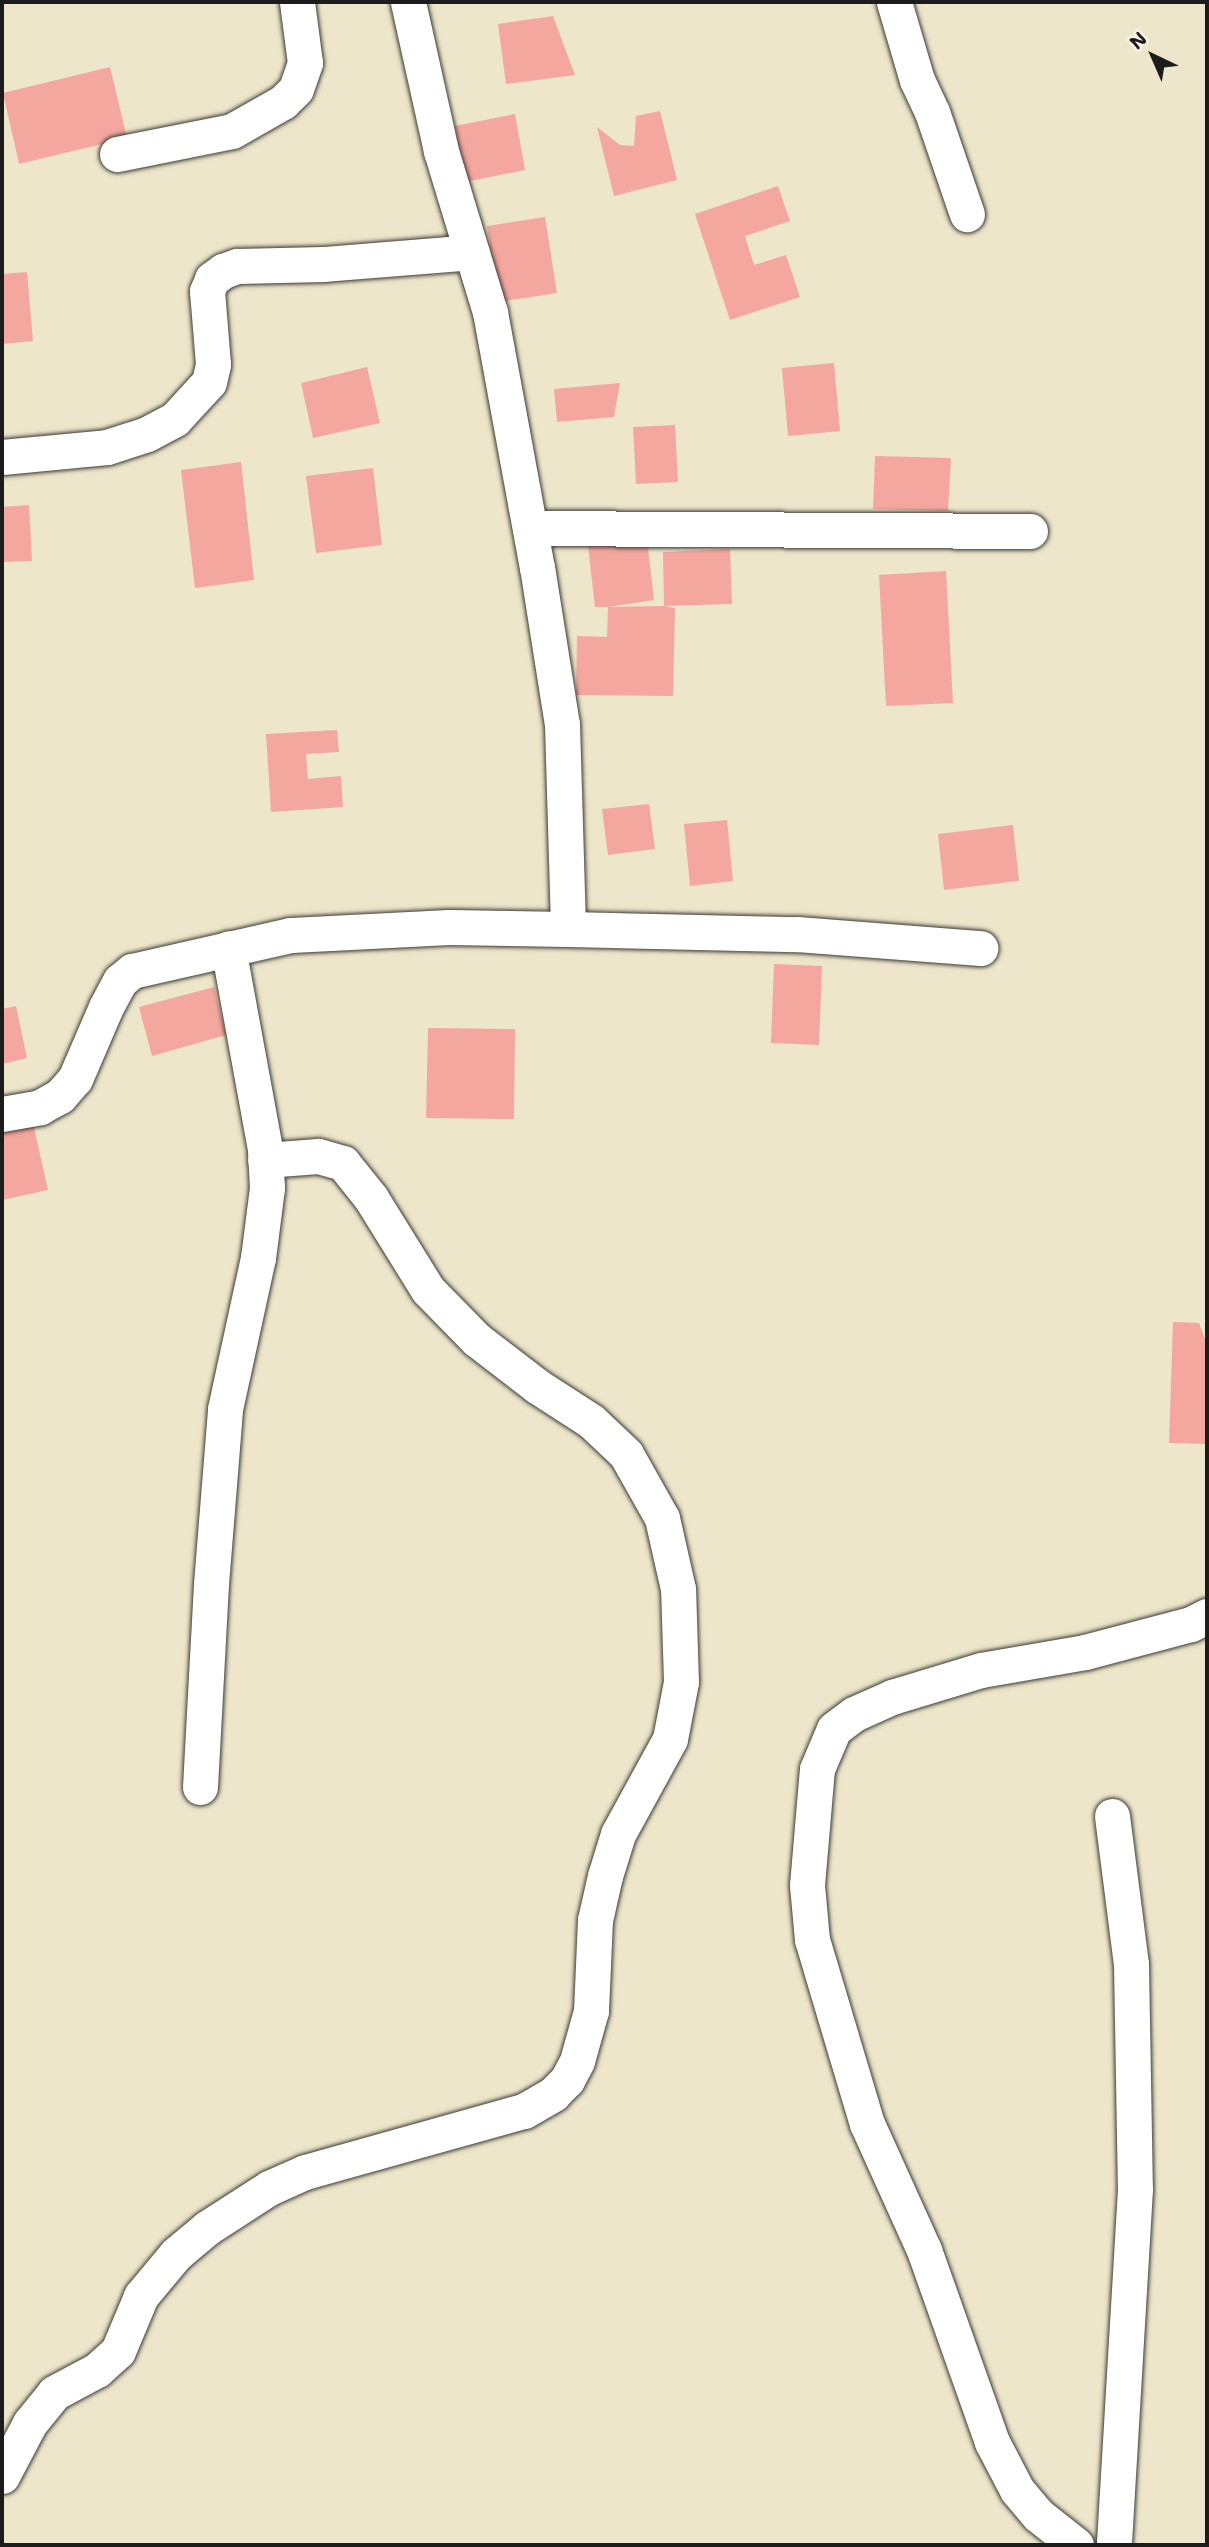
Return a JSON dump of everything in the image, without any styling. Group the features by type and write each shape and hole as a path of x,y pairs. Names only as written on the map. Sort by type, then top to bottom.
{"street":[{"path":"117,154 232,131 283,102 296,89 305,64 296,2"},
{"path":"408,2 441,151 490,312 530,528 562,724 568,929"},
{"path":"894,2 917,80 932,112 967,214"},
{"path":"2,457 107,447 147,434 175,419 209,382 213,364 207,291 212,279 223,271 237,266 324,264 472,252"},
{"path":"530,528 1030,531"},
{"path":"2,1114 40,1107 60,1096 75,1079 120,981 132,971 290,935 449,927 568,929 797,934 980,948"},
{"path":"200,1787 211,1584 225,1409 258,1258 267,1188 265,1160 228,948"},
{"path":"2,2476 30,2423 54,2393 97,2370 118,2351 141,2296 176,2254 206,2228 269,2188 305,2172 524,2111 553,2094 567,2080 577,2062 590,2011 595,1920 605,1876 618,1834 670,1738 679,1693 678,1589 662,1518 626,1454 591,1422 537,1386 477,1340 428,1290 372,1198 343,1163 318,1156 265,1160"},
{"path":"1076,2545 1038,2515 1017,2490 992,2442 924,2250 867,2124 812,1940 807,1885 817,1769 834,1729 854,1714 892,1697 981,1670 1085,1652 1191,1623 1207,1616"},
{"path":"1112,1816 1131,1965 1135,2189 1114,2545"}],"building":[{"path":"553,16 575,75 506,84 498,24"},
{"path":"110,67 127,138 19,164 3,93"},
{"path":"660,111 677,180 614,196 597,127 620,145 634,146 636,116"},
{"path":"515,114 525,170 465,182 455,126"},
{"path":"778,186 790,221 745,236 754,265 786,255 800,297 730,320 695,214"},
{"path":"545,217 557,293 498,302 487,226"},
{"path":"27,272 33,341 2,344 2,274"},
{"path":"834,363 840,431 788,436 782,368"},
{"path":"367,367 380,423 313,438 301,383"},
{"path":"620,383 614,417 557,422 554,389"},
{"path":"675,425 678,482 636,484 633,427"},
{"path":"875,456 951,458 948,511 873,509"},
{"path":"241,462 254,580 195,588 181,470"},
{"path":"373,468 382,545 316,553 306,476"},
{"path":"29,505 32,561 2,562 2,507"},
{"path":"647,539 654,600 595,607 588,546"},
{"path":"730,549 732,604 664,606 663,552"},
{"path":"946,571 953,703 886,706 879,575"},
{"path":"608,607 675,608 673,696 576,695 577,636 607,637"},
{"path":"337,730 339,752 306,754 308,779 341,776 343,807 271,812 266,734"},
{"path":"649,804 655,849 608,855 602,809"},
{"path":"727,820 733,881 690,886 684,824"},
{"path":"1013,825 1019,881 944,890 938,834"},
{"path":"774,964 822,966 819,1045 771,1043"},
{"path":"214,987 226,1035 152,1056 139,1007"},
{"path":"16,1006 27,1058 2,1064 2,1009"},
{"path":"428,1028 515,1029 514,1119 426,1118"},
{"path":"33,1123 48,1190 2,1200 2,1130"},
{"path":"1173,1322 1199,1323 1207,1345 1207,1444 1169,1443"}]}
